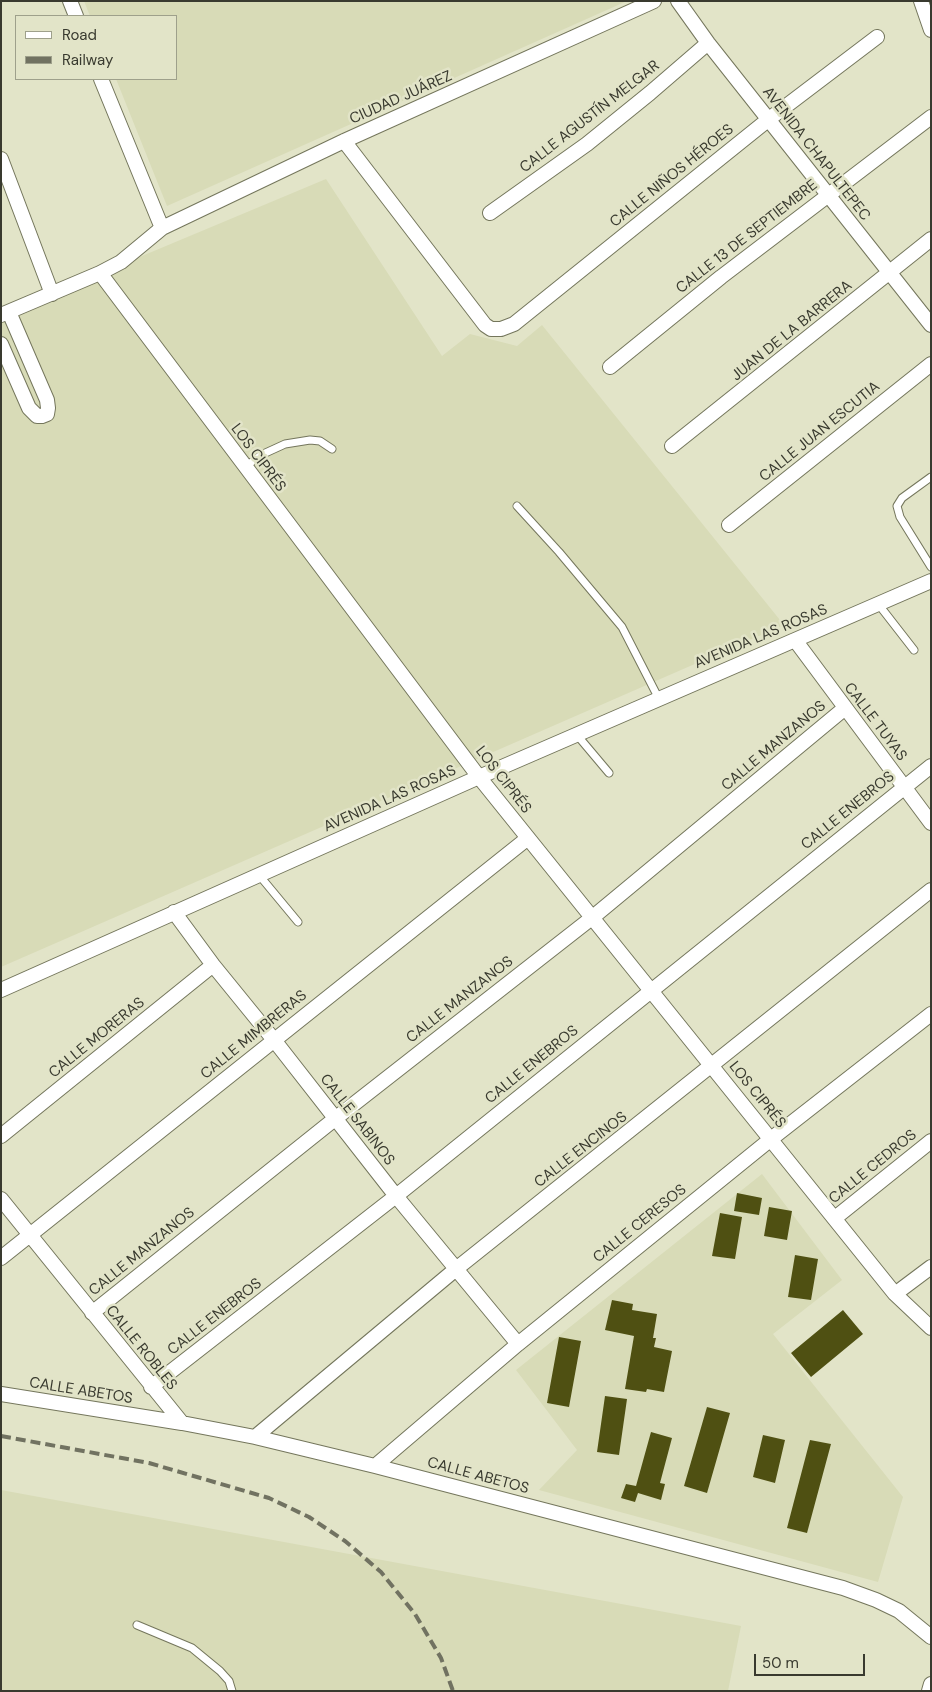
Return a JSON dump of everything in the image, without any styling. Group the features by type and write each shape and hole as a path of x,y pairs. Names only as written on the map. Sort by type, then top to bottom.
{"street":[{"path":"70,1 76,15"},
{"name":"CIUDAD JUÁREZ","path":"5,313 100,273 121,262 162,228 630,6 654,1"},
{"name":"AVENIDA CHAPULTEPEC","path":"678,1 708,43 931,325"},
{"path":"921,1 931,30"},
{"name":"CALLE NIÑOS HÉROES","path":"344,141 486,325 496,330 514,324 769,119 877,38"},
{"name":"CALLE AGUSTÍN MELGAR","path":"490,213 587,144 708,43"},
{"path":"101,80 162,228"},
{"name":"CALLE 13 DE SEPTIEMBRE","path":"610,367 828,194 931,118"},
{"path":"1,158 52,294"},
{"name":"JUAN DE LA BARRERA","path":"672,446 931,239"},
{"name":"LOS CIPRÉS","path":"100,273 479,777 896,1294 931,1328"},
{"path":"1,344 29,408 37,416 47,414 47,400 5,313"},
{"name":"CALLE JUAN ESCUTIA","path":"729,525 931,364"},
{"name":"AVENIDA LAS ROSAS","path":"1,990 479,777 931,581"},
{"name":"CALLE TUYAS","path":"794,640 931,823"},
{"name":"CALLE MANZANOS","path":"92,1313 336,1118 593,917 845,708"},
{"name":"CALLE ENEBROS","path":"151,1387 396,1196 931,766"},
{"name":"CALLE MIMBRERAS","path":"1,1258 528,838"},
{"name":"CALLE ENCINOS","path":"255,1437 456,1269 713,1066 931,890"},
{"name":"CALLE SABINOS","path":"174,912 213,965 396,1196 518,1344"},
{"name":"CALLE MORERAS","path":"1,1136 213,965"},
{"name":"CALLE CERESOS","path":"375,1466 518,1344 771,1139 931,1014"},
{"name":"CALLE CEDROS","path":"835,1218 931,1141"},
{"name":"CALLE ROBLES","path":"1,1200 182,1423"},
{"path":"896,1294 931,1267"},
{"name":"CALLE ABETOS","path":"1,1394 182,1423 255,1437 375,1466 843,1588 876,1600 898,1611 931,1637"}],"lane":[{"path":"245,467 273,449 299,441 320,441 332,449"},
{"path":"931,477 902,498 897,506 900,517 931,567"},
{"path":"517,506 559,552 622,627 659,699"},
{"path":"879,605 914,650"},
{"path":"577,735 609,773"},
{"path":"259,874 298,922"},
{"path":"137,1626 192,1648 220,1671 229,1681 232,1691"}],"shaded area":[{"path":"84,1 627,1 167,206 116,80 178,80 178,15 90,15"},
{"path":"326,179 442,356 470,334 517,346 542,325 784,625 1,967 1,315"},
{"path":"762,1174 842,1280 773,1334 903,1497 878,1582 539,1490 577,1450 516,1370"},
{"path":"1,1490 741,1626 728,1691 1,1691"}],"building":[{"path":"737,1193 762,1198 759,1215 734,1211"},
{"path":"769,1207 792,1211 787,1240 764,1236"},
{"path":"720,1213 742,1217 735,1259 712,1256"},
{"path":"795,1255 818,1259 811,1300 788,1297"},
{"path":"612,1300 633,1304 632,1310 657,1314 653,1338 656,1338 654,1347 672,1351 664,1392 647,1389 646,1392 625,1389 634,1336 605,1330"},
{"path":"843,1310 863,1334 811,1377 791,1353"},
{"path":"559,1337 581,1341 569,1407 547,1403"},
{"path":"605,1396 627,1399 619,1455 597,1452"},
{"path":"707,1407 730,1413 707,1493 684,1486"},
{"path":"651,1432 672,1438 660,1483 665,1484 661,1500 638,1493 635,1502 621,1498 626,1484 636,1486"},
{"path":"763,1435 785,1440 775,1483 753,1477"},
{"path":"810,1440 831,1444 807,1533 787,1528"}],"railway":[{"path":"1,1436 149,1463 269,1498 309,1517 345,1541 381,1572 415,1614 441,1658 453,1691"}]}
